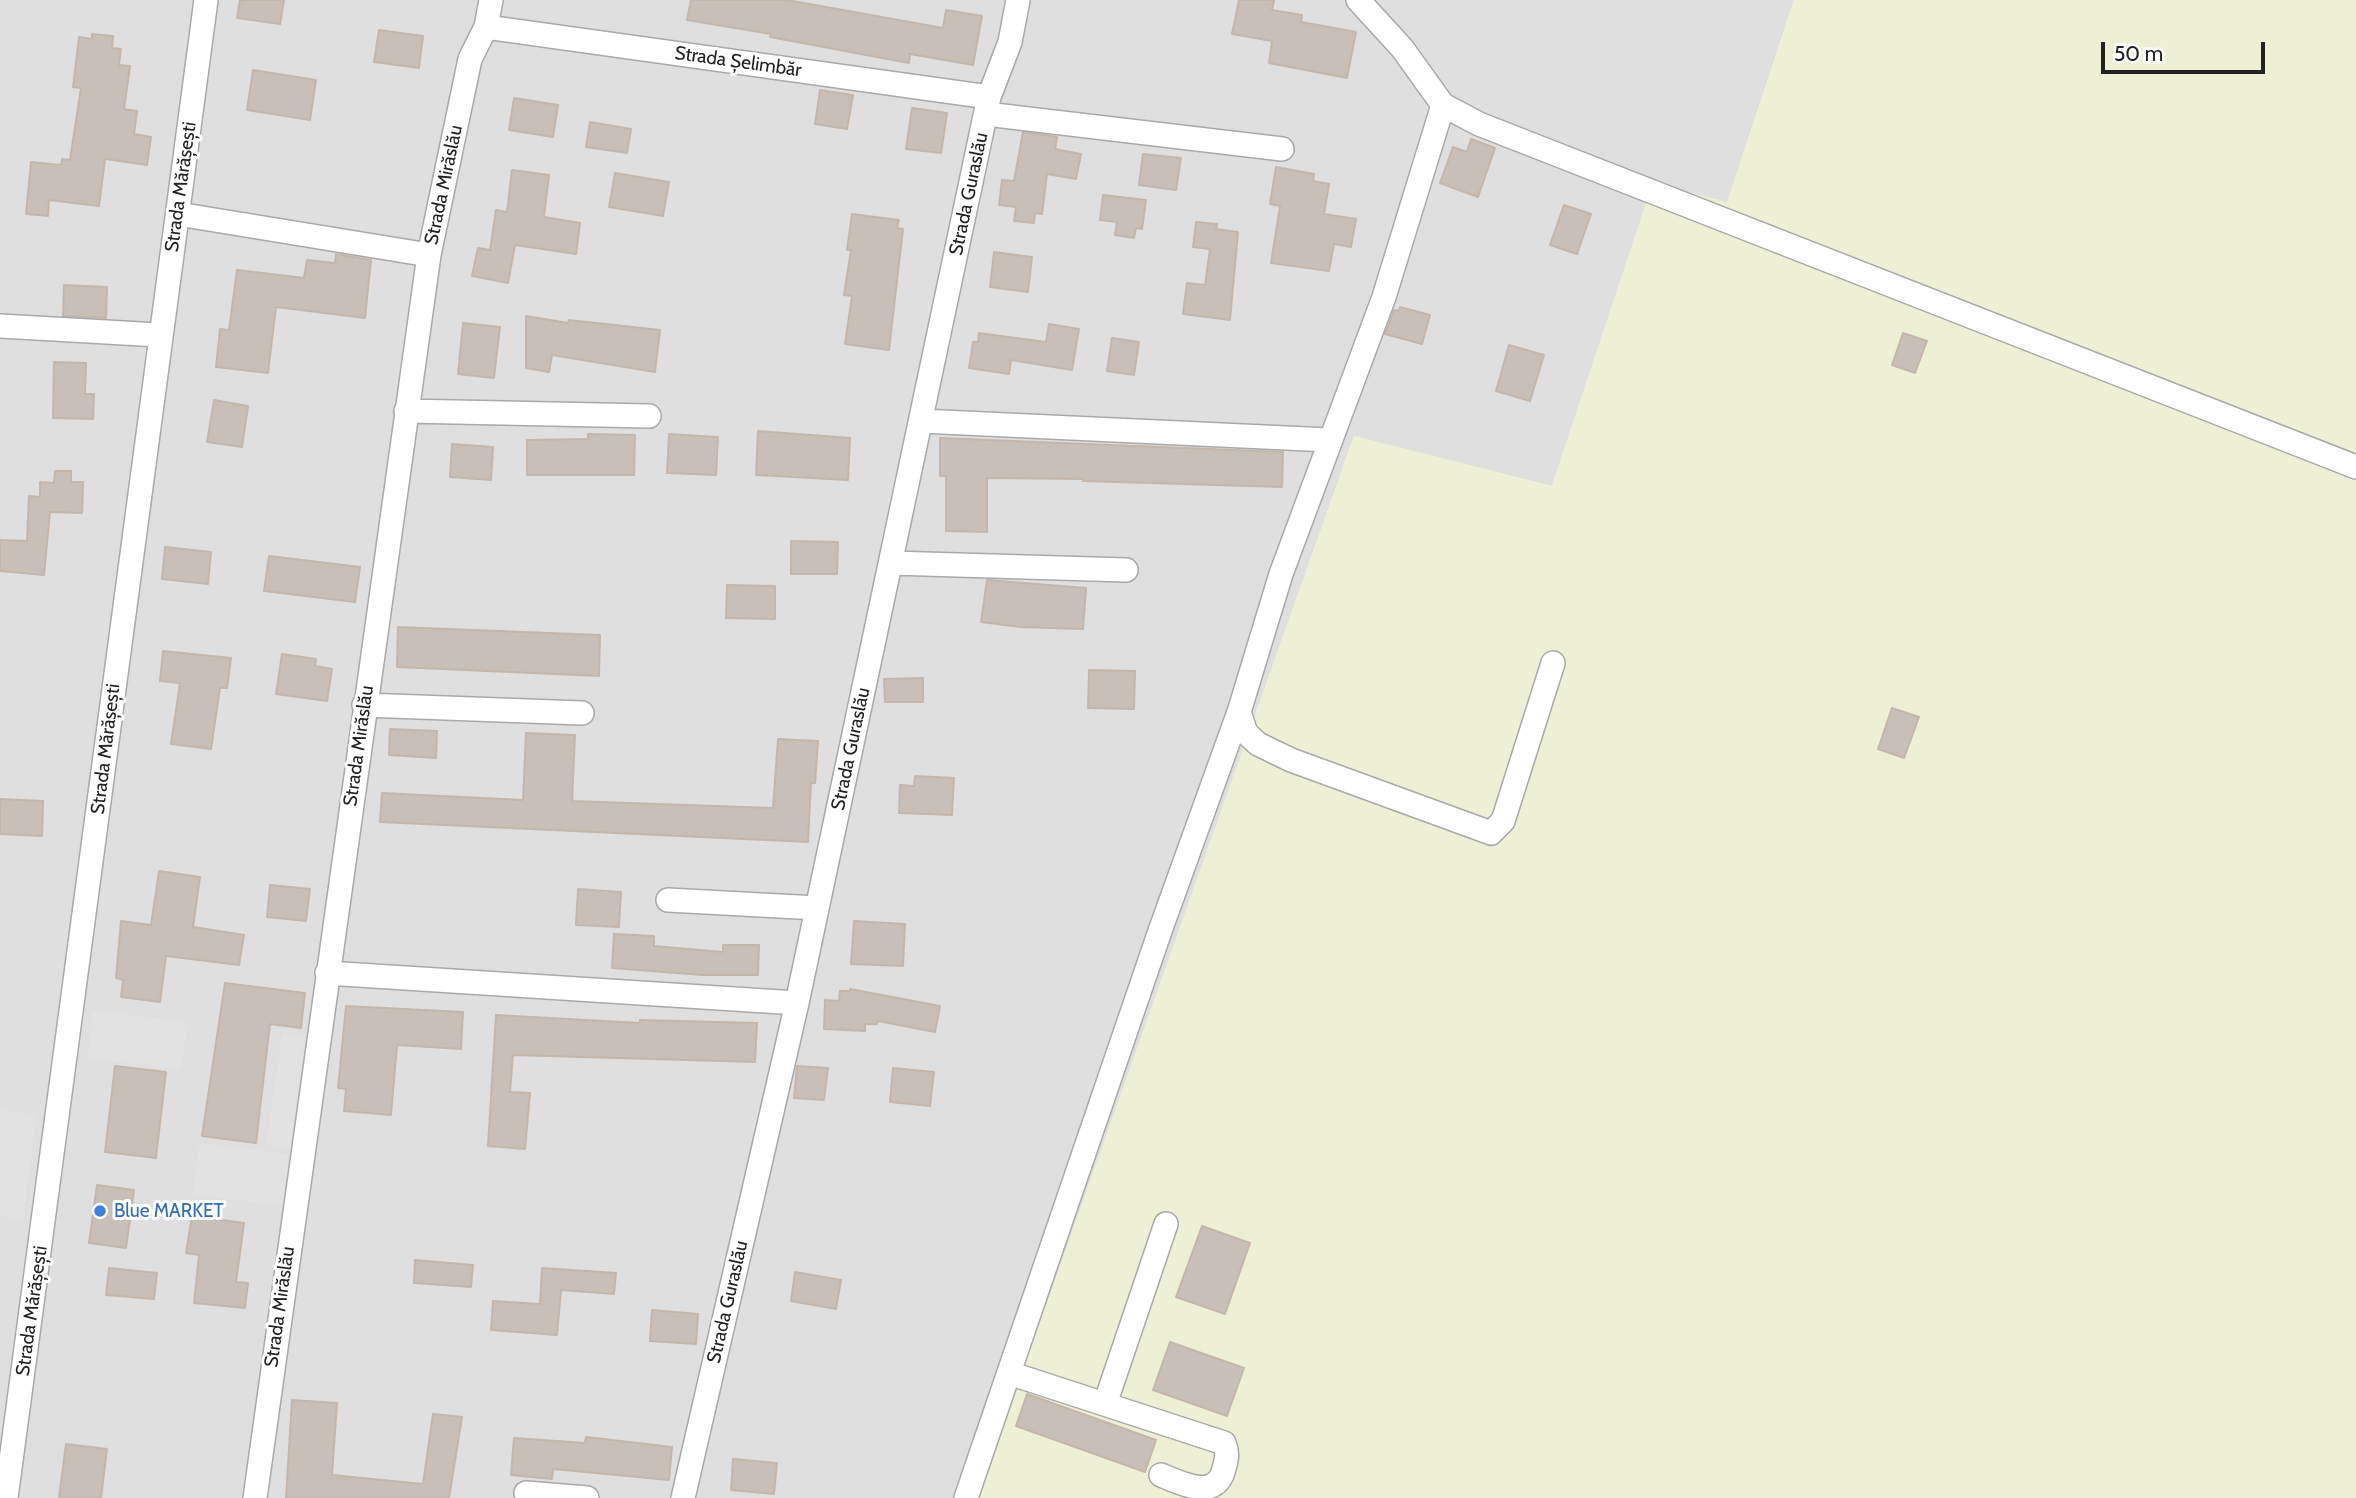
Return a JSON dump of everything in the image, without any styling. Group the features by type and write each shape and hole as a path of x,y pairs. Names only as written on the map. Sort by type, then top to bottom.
{"street":[{"name":"Strada Mărășești","path":"6,1498 6,1461 206,0"},
{"name":"Strada Mirăslău","path":"255,1498 405,411 429,255 470,60 486,27 491,0"},
{"name":"Strada Guraslău","path":"683,1498 797,1003 988,105 1010,42 1018,0"},
{"path":"1358,0 1402,48 1443,105 1534,147 2356,467"},
{"name":"Strada Șelimbăr","path":"486,27 1282,149"},
{"path":"966,1498 1160,931 1239,712 1268,614 1329,440 1384,297 1443,105"},
{"path":"178,214 429,255"},
{"path":"0,326 159,335"},
{"path":"405,411 649,416"},
{"path":"921,421 1329,440"},
{"path":"891,563 1126,570"},
{"path":"1239,712 1246,733 1258,744 1291,760 1491,833 1503,821 1553,663"},
{"path":"364,705 582,713"},
{"path":"668,901 817,908"},
{"path":"327,973 797,1003"},
{"path":"1105,1404 1166,1224"},
{"path":"1009,1373 1224,1443 1228,1454 1218,1486 1212,1491 1203,1492 1161,1475"},
{"path":"526,1493 587,1498"}],"shaded area":[{"path":"0,0 1794,0 1727,203 1653,183 1552,486 1354,436 978,1498 0,1498"},
{"path":"93,1011 188,1022 181,1069 88,1059"},
{"path":"282,1034 306,1036 290,1148 266,1144"},
{"path":"0,1110 37,1114 23,1219 0,1216"},
{"path":"199,1143 293,1155 287,1206 193,1195"}],"green space":[{"path":"1794,0 2356,0 2356,1498 978,1498 1354,436 1552,486 1653,183 1727,202"}],"building":[{"path":"240,0 284,0 280,24 237,18"},
{"path":"691,0 787,0 943,28 946,10 982,16 973,65 910,54 909,63 770,37 771,34 687,20"},
{"path":"1239,0 1274,0 1272,10 1302,15 1301,22 1356,32 1347,78 1269,63 1272,41 1232,34"},
{"path":"379,30 423,36 419,68 374,62"},
{"path":"92,34 113,36 112,48 121,49 119,65 130,66 124,109 137,111 134,134 151,137 147,165 105,159 99,206 49,200 48,216 26,214 31,162 61,165 62,159 70,160 81,88 73,87 79,37 92,39"},
{"path":"253,70 316,80 310,120 247,110"},
{"path":"820,90 853,95 847,129 815,124"},
{"path":"514,98 558,105 553,137 509,130"},
{"path":"912,108 947,113 941,153 906,149"},
{"path":"590,122 631,129 627,153 586,147"},
{"path":"1023,132 1057,137 1055,149 1081,154 1076,179 1047,174 1042,214 1035,213 1034,223 1014,221 1016,207 999,205 1002,180 1014,181"},
{"path":"1471,139 1495,148 1478,197 1440,183 1453,147 1467,152"},
{"path":"1143,154 1181,158 1176,190 1139,185"},
{"path":"1276,167 1314,174 1313,181 1329,184 1324,214 1356,219 1351,247 1334,244 1329,271 1271,263 1280,206 1270,204"},
{"path":"512,170 549,175 544,217 580,223 576,254 515,245 508,283 472,276 478,248 490,250 496,210 507,212"},
{"path":"615,173 669,182 663,216 609,207"},
{"path":"1103,195 1146,200 1142,229 1136,228 1134,238 1115,235 1117,222 1100,220"},
{"path":"1564,205 1591,214 1577,254 1550,245"},
{"path":"852,214 899,220 897,228 903,229 889,350 845,344 852,296 844,295 851,250 847,250"},
{"path":"1196,222 1217,224 1216,229 1238,232 1230,320 1183,314 1187,283 1205,285 1210,249 1193,247"},
{"path":"994,252 1032,257 1028,292 990,287"},
{"path":"336,254 371,260 365,318 276,307 268,373 216,367 220,329 229,330 237,270 304,278 307,260 335,263"},
{"path":"64,285 107,287 106,318 63,316"},
{"path":"1400,307 1430,315 1422,344 1385,334 1394,310 1399,311"},
{"path":"526,316 568,323 569,320 660,330 655,372 552,355 549,372 526,368"},
{"path":"463,323 500,327 494,378 458,374"},
{"path":"1049,324 1079,329 1072,370 1011,360 1009,374 969,368 973,342 978,342 979,333 1046,342"},
{"path":"1903,333 1927,341 1915,373 1892,365"},
{"path":"1112,338 1139,342 1134,375 1107,371"},
{"path":"1509,345 1544,355 1530,401 1496,391"},
{"path":"54,362 86,363 85,394 94,394 93,419 53,418"},
{"path":"214,400 248,406 242,447 207,442"},
{"path":"758,431 850,438 848,480 756,475"},
{"path":"588,434 635,435 634,475 527,475 527,440 588,439"},
{"path":"669,434 718,437 716,475 667,473"},
{"path":"940,438 1283,452 1282,487 987,478 987,532 946,531 946,476 940,476"},
{"path":"452,444 493,447 491,480 450,477"},
{"path":"55,471 71,471 71,482 83,482 82,513 50,512 44,575 0,571 0,540 27,541 29,496 40,497 40,482 54,483"},
{"path":"791,541 838,542 837,574 791,574"},
{"path":"165,547 211,552 208,584 162,579"},
{"path":"269,556 360,567 355,602 264,591"},
{"path":"987,580 1086,588 1083,629 1020,627 981,622"},
{"path":"727,585 775,586 775,619 726,618"},
{"path":"398,627 600,635 599,676 397,667"},
{"path":"163,651 231,658 227,688 220,688 211,749 171,744 180,683 160,681"},
{"path":"282,654 316,659 315,666 332,669 327,701 276,694"},
{"path":"1089,670 1135,671 1134,709 1088,708"},
{"path":"923,678 923,702 885,702 884,679"},
{"path":"1892,708 1919,717 1904,758 1878,749"},
{"path":"390,729 437,731 436,758 389,755"},
{"path":"526,733 575,735 572,801 773,808 778,739 818,741 815,783 811,783 808,842 380,822 382,793 523,800"},
{"path":"915,776 954,778 952,815 899,813 900,785 914,786"},
{"path":"0,799 43,801 42,836 0,834"},
{"path":"159,871 200,877 193,927 244,935 239,965 166,956 160,1002 121,997 123,980 116,978 121,921 151,925"},
{"path":"270,885 310,889 306,921 267,917"},
{"path":"578,889 621,892 619,927 576,925"},
{"path":"854,921 905,924 903,966 851,964"},
{"path":"614,934 654,936 654,946 723,952 723,945 759,945 758,975 702,975 612,968"},
{"path":"225,983 305,993 301,1028 270,1024 256,1143 202,1136"},
{"path":"850,989 940,1006 935,1032 878,1021 877,1024 865,1024 865,1031 824,1029 825,1000 839,1001 840,991"},
{"path":"346,1006 463,1012 461,1049 397,1045 391,1115 344,1111 346,1089 338,1088"},
{"path":"496,1015 640,1023 640,1020 757,1023 755,1062 513,1055 510,1092 530,1093 525,1149 488,1146"},
{"path":"115,1066 166,1072 156,1158 105,1152"},
{"path":"797,1066 828,1068 824,1100 794,1098"},
{"path":"893,1068 934,1072 930,1106 890,1102"},
{"path":"97,1185 134,1190 126,1248 89,1243"},
{"path":"192,1216 244,1223 236,1282 248,1283 245,1308 194,1303 199,1255 186,1253"},
{"path":"1202,1226 1250,1243 1225,1314 1176,1297"},
{"path":"415,1260 473,1265 471,1287 414,1283"},
{"path":"109,1268 157,1273 154,1299 106,1295"},
{"path":"542,1268 616,1273 614,1294 561,1290 557,1335 491,1330 493,1301 540,1304"},
{"path":"795,1272 841,1280 836,1309 791,1301"},
{"path":"652,1310 698,1314 696,1344 650,1341"},
{"path":"1170,1342 1244,1368 1227,1416 1153,1390"},
{"path":"1027,1394 1156,1440 1145,1472 1016,1426"},
{"path":"292,1400 337,1403 332,1475 423,1484 433,1414 462,1417 449,1498 286,1498"},
{"path":"586,1437 672,1447 669,1480 553,1469 552,1479 511,1475 514,1438 585,1443"},
{"path":"66,1444 107,1449 101,1498 59,1498"},
{"path":"733,1459 777,1463 774,1494 731,1490"}],"place":[{"name":"Blue MARKET","path":"100,1211"}]}
